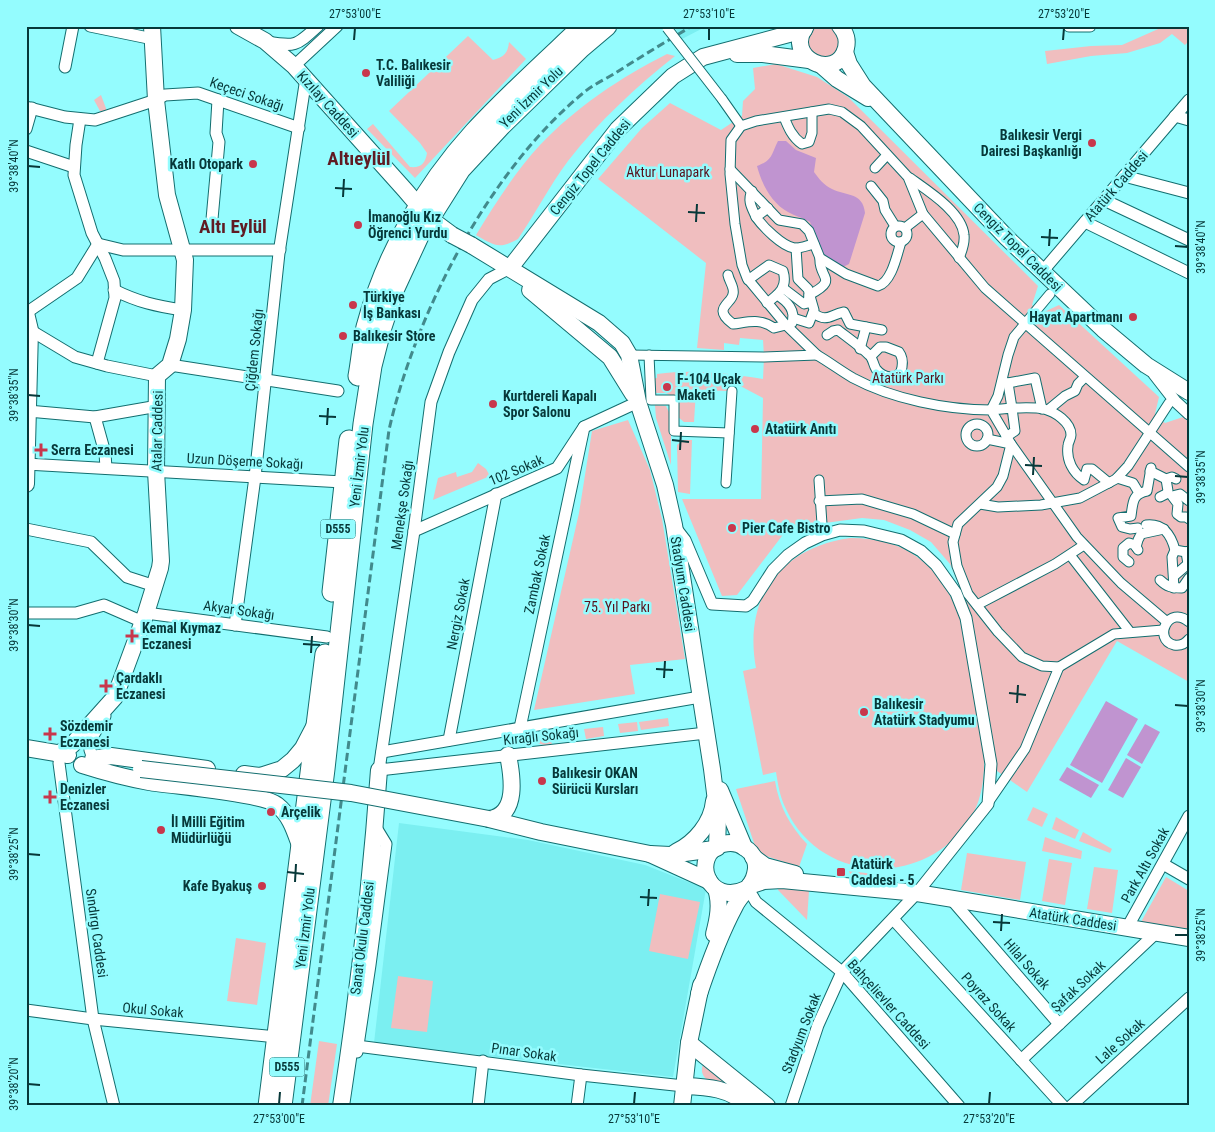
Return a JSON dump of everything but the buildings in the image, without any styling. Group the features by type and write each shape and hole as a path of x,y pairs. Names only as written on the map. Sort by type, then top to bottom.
{"highway":[{"name":"Yeni İzmir Yolu","path":"282,1106 284,1038 301,848 327,637 343,482 366,329 383,277 424,212 449,162 474,132 583,26"},
{"name":"Yeni İzmir Yolu","path":"268,1106 284,1038 325,769 363,424 372,366 382,327 424,212 500,127 581,48 607,26"}],"main road":[{"name":"Kızılay Caddesi","path":"238,26 265,42 294,66 424,212 452,235 599,323 622,343 629,355"},
{"name":"Cengiz Topel Caddesi","path":"510,268 618,129 672,76 703,56 805,28"},
{"name":"Cengiz Topel Caddesi","path":"805,28 800,42 801,49 815,63 882,108"},
{"name":"Atalar Caddesi","path":"59,759 110,704 121,683 145,617 161,561 156,471 158,406 164,371 178,339 183,310 185,260 167,195 156,100 153,32"},
{"name":"Cengiz Topel Caddesi","path":"703,56 742,53 763,54 827,65 837,61 845,35"},
{"name":"Cengiz Topel Caddesi","path":"845,35 855,75 882,108 1007,238 1103,329 1146,365 1189,392"},
{"path":"510,268 524,286 610,357 638,402"},
{"path":"26,313 30,330 26,484"},
{"path":"629,355 638,402"},
{"name":"Stadyum Caddesi","path":"638,402 665,485 674,525 712,769"},
{"path":"88,762 111,756 260,776 282,769 293,760 303,748 317,723"},
{"path":"26,748 59,759"},
{"path":"489,819 500,817 508,806 512,777 508,755"},
{"path":"26,759 59,759 88,762 351,793 489,819 541,832 650,854 670,855 715,848 728,843 737,844 765,866 838,884"},
{"path":"88,762 112,775 256,797 276,803 293,825 301,848"},
{"path":"682,1106 689,1043 718,918 719,897 705,870 706,862 715,848 718,818 712,769"},
{"path":"699,994 717,943 736,904 755,876 756,868 712,769"},
{"name":"Sanat Okulu Caddesi","path":"341,1102 354,1045 379,770"},
{"path":"256,797 266,793 269,786 266,780 260,776"},
{"path":"670,855 691,843 702,830 713,807 714,794"},
{"path":"650,854 730,894 738,893 764,881 782,880 838,884"},
{"name":"Atatürk Caddesi","path":"838,884 917,894 1189,938"},
{"path":"689,1043 767,1106"},
{"path":"684,1086 727,1091 740,1098 748,1106"}],"street":[{"path":"65,67 73,26"},
{"path":"90,26 153,32"},
{"path":"265,42 289,46 300,43 318,26"},
{"path":"294,66 337,26"},
{"path":"666,26 741,126"},
{"path":"1069,26 1090,26"},
{"name":"Çiğdem Sokağı","path":"235,625 255,476 280,250 306,78"},
{"name":"Keçeci Sokağı","path":"29,107 65,117 95,120 156,100 165,95 198,93 299,128"},
{"path":"212,219 219,142 216,133 218,100"},
{"name":"Atatürk Caddesi","path":"1042,272 1189,100"},
{"path":"26,129 29,107"},
{"path":"959,258 964,236 962,225 956,215 908,177 861,126 842,112 829,110 756,121 741,126 731,140 730,169 735,224 742,266 748,280 767,303 817,355 852,377 871,386 908,398 945,406 977,410 1045,409 1054,413 1065,422 1070,431 1069,459 1071,468 1076,475 1084,480 1087,469 1092,469 1109,483"},
{"path":"784,117 796,140 802,144 809,142 812,133 812,112"},
{"path":"1175,116 1189,120"},
{"path":"80,119 74,175 92,233 114,281 115,298 97,363"},
{"path":"26,151 74,167"},
{"path":"875,168 887,154"},
{"path":"730,169 779,220 802,224 809,231 820,258 821,268 826,275 825,285 809,295"},
{"path":"1124,176 1189,194"},
{"path":"908,177 923,214 985,288 1189,467"},
{"path":"871,186 883,201 885,210 895,226"},
{"path":"752,192 749,196 750,203 756,217 761,225 771,234 788,246 796,248 814,244"},
{"path":"1104,200 1189,240"},
{"path":"756,217 768,208"},
{"path":"905,228 923,214"},
{"path":"1085,222 1189,273"},
{"path":"895,226 905,228"},
{"path":"895,226 891,230 891,238 901,242"},
{"path":"820,258 846,274 878,286 882,285 891,272 901,242 907,236 905,228"},
{"path":"98,244 123,250 280,250"},
{"path":"26,313 77,278 98,244"},
{"path":"796,248 798,279"},
{"path":"748,280 769,265 783,272 785,285 767,303"},
{"name":"Menekşe Sokağı","path":"379,770 431,402 449,352 472,300 489,279 510,268"},
{"path":"728,275 734,291 733,298 724,306 724,311 730,322 733,324 760,321 774,328 788,327"},
{"path":"784,275 798,279 808,289 813,313 809,322 793,318"},
{"path":"114,290 132,299 156,307 183,310"},
{"path":"780,292 804,304 808,303 809,295"},
{"path":"780,292 793,312 793,318 788,327"},
{"path":"991,410 1005,382 1008,354 1014,337 1050,294"},
{"path":"813,313 821,318 828,318 844,312 850,324 882,330"},
{"path":"860,348 866,327"},
{"path":"30,330 76,357 97,363 266,380 338,391"},
{"path":"827,335 838,330 871,356"},
{"path":"629,355 764,357 817,355"},
{"path":"650,355 651,400 674,400 674,431 729,433"},
{"path":"1146,365 1176,402 1189,414"},
{"path":"1045,409 1074,391 1078,384 1086,377"},
{"path":"1005,382 1036,378 1045,409"},
{"path":"1005,382 1012,408 1015,431 1009,441 1003,476 997,487 958,524 952,542 957,566 968,594 998,632 1022,657 1042,666 1059,667 1114,634 1165,626 1174,617 1187,618"},
{"path":"726,483 732,391"},
{"path":"584,428 638,402"},
{"path":"980,504 998,507 1041,505 1080,498 1109,483 1117,478 1128,466 1169,403"},
{"path":"27,418 95,417 158,406"},
{"path":"976,424 977,410"},
{"path":"991,410 1009,441 1084,545 1165,626 1166,639 1173,644 1182,644 1189,639"},
{"path":"95,417 105,453 106,468"},
{"path":"976,424 986,429 987,439 978,446 969,442 967,432 970,427 976,424"},
{"name":"102 Sokak","path":"414,531 557,468 584,428"},
{"name":"Zambak Sokak","path":"520,728 584,428"},
{"path":"987,439 1009,441"},
{"name":"Uzun Döşeme Sokağı","path":"27,464 343,482"},
{"path":"1161,524 1130,529 1122,527 1118,518 1131,516 1132,502 1138,493 1147,491 1151,470 1166,479 1172,477 1176,479"},
{"path":"1117,478 1133,483 1138,493"},
{"path":"1160,497 1168,491 1166,479"},
{"path":"819,480 822,524"},
{"name":"Nergiz Sokak","path":"449,740 496,494"},
{"path":"1178,509 1189,502 1180,494 1172,496 1178,504 1177,514 1189,519"},
{"path":"819,501 862,499 913,514 955,534"},
{"path":"1129,562 1123,557 1123,548 1128,543 1135,545 1137,548 1141,534 1153,530 1161,524"},
{"path":"1161,524 1170,536 1175,550 1172,557 1174,588"},
{"path":"674,525 686,540 712,604 746,606 754,601 773,570 788,555 805,543 822,535 840,530 864,531 901,540 926,556 936,565 956,593 966,618 992,764 988,804"},
{"path":"26,529 91,542 127,577 154,586"},
{"path":"977,605 1010,589 1084,545"},
{"path":"1174,576 1188,564 1188,552 1175,550"},
{"path":"1070,554 1130,632"},
{"path":"1160,580 1167,587 1182,588 1189,578"},
{"name":"Akyar Sokağı","path":"26,613 76,613 104,605 145,617 235,625 327,637"},
{"path":"988,804 1025,749 1059,667"},
{"name":"Kırağlı Sokağı","path":"382,752 700,697"},
{"path":"88,762 89,742 110,704"},
{"name":"Kırağlı Sokağı","path":"379,770 706,733"},
{"name":"Sındırgı Caddesi","path":"59,759 93,1019 114,1106"},
{"name":"Stadyum Sokak","path":"794,1105 818,1025 842,972 917,894 988,804"},
{"name":"Park Altı Sokak","path":"1127,928 1189,816"},
{"path":"1163,864 1189,879"},
{"name":"Bahçelievler Caddesi","path":"747,888 756,902 842,972 959,1106"},
{"name":"Hilal Sokak","path":"952,900 1059,1024"},
{"name":"Poyraz Sokak","path":"893,919 1063,1106"},
{"name":"Şafak Sokak","path":"1021,1060 1156,933"},
{"name":"Lale Sokak","path":"1071,1106 1189,998"},
{"name":"Okul Sokak","path":"26,1010 93,1019 284,1038"},
{"name":"Pınar Sokak","path":"354,1045 581,1075 684,1086"},
{"path":"478,1106 483,1061"},
{"path":"577,1106 581,1075"}],"shaded area":[{"path":"674,26 707,26 682,39"},
{"path":"778,141 786,141 796,150 816,158 814,172 822,182 832,189 857,198 864,206 865,213 849,264 843,267 822,254 810,222 782,208 768,192 757,166 769,159"},
{"path":"1106,701 1138,719 1102,783 1070,765"},
{"path":"1145,724 1160,732 1142,764 1127,755"},
{"path":"1126,758 1141,767 1123,798 1108,790"},
{"path":"1067,767 1099,785 1091,798 1059,780"},
{"path":"399,823 528,840 645,865 706,889 673,1077 374,1043"}],"green space":[{"path":"815,26 830,26 837,32 840,42 836,52 827,58 811,54 806,38"},
{"path":"1165,26 1177,26 1189,30 1189,41 1185,45 1172,34 1160,43 1127,53 1091,56 1047,64 1045,51 1122,45"},
{"path":"468,36 493,60 505,54 509,42 526,59 415,178 367,129 373,124 410,167 422,165 427,153 420,143 389,111"},
{"path":"667,54 675,56 618,105 568,161 518,239 506,244 496,245 476,235 514,177 531,155 554,131 599,94"},
{"name":"Atatürk Parkı","path":"776,64 817,77 848,97 1038,286 1032,305 1042,313 1059,305 1159,397 1155,414 1165,423 1183,417 1189,422 1189,682 1117,641 1027,792 997,771 969,609 950,564 931,542 910,530 884,520 862,518 788,528 737,595 722,596 682,499 761,499 763,398 729,380 729,391 696,390 694,422 684,422 678,417 678,397 666,393 655,393 654,378 657,378 657,374 697,372 723,373 763,379 763,340 740,338 739,345 724,343 724,350 697,348 706,263 598,179 642,128 670,103 721,130 742,116 743,101 755,89 753,68"},
{"path":"101,95 107,111 100,111 94,100"},
{"path":"655,405 666,406 671,416 671,465 656,418"},
{"name":"75. Yıl Parkı","path":"628,420 650,470 662,519 685,659 630,665 635,694 534,710 579,513 592,431"},
{"path":"683,440 692,440 690,494 678,492 677,445"},
{"path":"478,463 486,469 490,476 433,500 438,478 456,472 457,477 472,472"},
{"name":"Balıkesir Atatürk Stadyumu","path":"850,538 870,539 903,549 917,557 941,581 959,614 984,753 982,789 977,806 968,822 948,844 925,859 899,867 873,868 846,863 822,852 802,834 786,809 776,772 763,775 743,671 756,668 753,643 755,620 762,599 772,580 786,565 804,553 825,544"},
{"path":"668,718 669,726 641,730 639,722"},
{"path":"637,722 638,731 620,733 618,724"},
{"path":"603,727 604,736 586,739 584,729"},
{"path":"572,730 573,740 555,742 554,733"},
{"path":"550,733 552,745 536,743 536,739 543,734"},
{"path":"775,781 779,799 786,815 795,830 807,844 799,867 766,856 756,849 736,789"},
{"path":"1033,807 1048,814 1042,827 1027,820"},
{"path":"1056,817 1079,830 1075,839 1052,829"},
{"path":"1083,832 1112,849 1110,853 1079,841"},
{"path":"1045,837 1082,851 1081,859 1042,851"},
{"path":"967,853 1026,862 1020,900 961,890"},
{"path":"1049,859 1072,863 1065,905 1042,901"},
{"path":"1094,867 1118,870 1112,913 1087,909"},
{"path":"849,871 891,876 892,882 850,874"},
{"path":"1166,877 1189,891 1189,929 1141,922"},
{"path":"779,887 809,891 807,920 778,890"},
{"path":"660,894 700,902 688,959 649,951"},
{"path":"236,938 266,943 257,1005 227,1001"},
{"path":"398,976 433,981 427,1032 391,1028"},
{"path":"319,1041 337,1044 328,1106 310,1106"},
{"path":"704,1062 743,1092 707,1080 703,1075 702,1069"}],"railway":[{"path":"302,1106 389,430 401,385 417,339 460,247 516,163 548,126 590,88 692,26"}],"place":[{"name":"T.C. Balıkesir Valiliği","path":"366,73"},
{"name":"Balıkesir Vergi Dairesi Başkanlığı","path":"1092,143"},
{"name":"Katlı Otopark","path":"253,164"},
{"name":"İmanoğlu Kız Öğrenci Yurdu","path":"358,225"},
{"name":"Türkiye İş Bankası","path":"353,305"},
{"name":"Hayat Apartmanı","path":"1133,317"},
{"name":"Balıkesir Store","path":"343,336"},
{"name":"F-104 Uçak Maketi","path":"667,387"},
{"name":"Kurtdereli Kapalı Spor Salonu","path":"493,404"},
{"name":"Atatürk Anıtı","path":"755,429"},
{"name":"Serra Eczanesi","path":"41,450"},
{"name":"Pier Cafe Bistro","path":"732,528"},
{"name":"Kemal Kıymaz Eczanesi","path":"132,636"},
{"name":"Çardaklı Eczanesi","path":"106,686"},
{"name":"Balıkesir Atatürk Stadyumu","path":"864,712"},
{"name":"Sözdemir Eczanesi","path":"50,734"},
{"name":"Balıkesir OKAN Sürücü Kursları","path":"542,781"},
{"name":"Denizler Eczanesi","path":"50,797"},
{"name":"Arçelik","path":"271,812"},
{"name":"İl Milli Eğitim Müdürlüğü","path":"161,830"},
{"name":"Atatürk Caddesi - 5","path":"841,872"},
{"name":"Kafe Byakuş","path":"262,886"}],"district":[{"name":"Altıeylül","path":"359,158"},
{"name":"Altı Eylül","path":"233,226"}],"park label":[{"name":"Aktur Lunapark","path":"668,172"}]}
